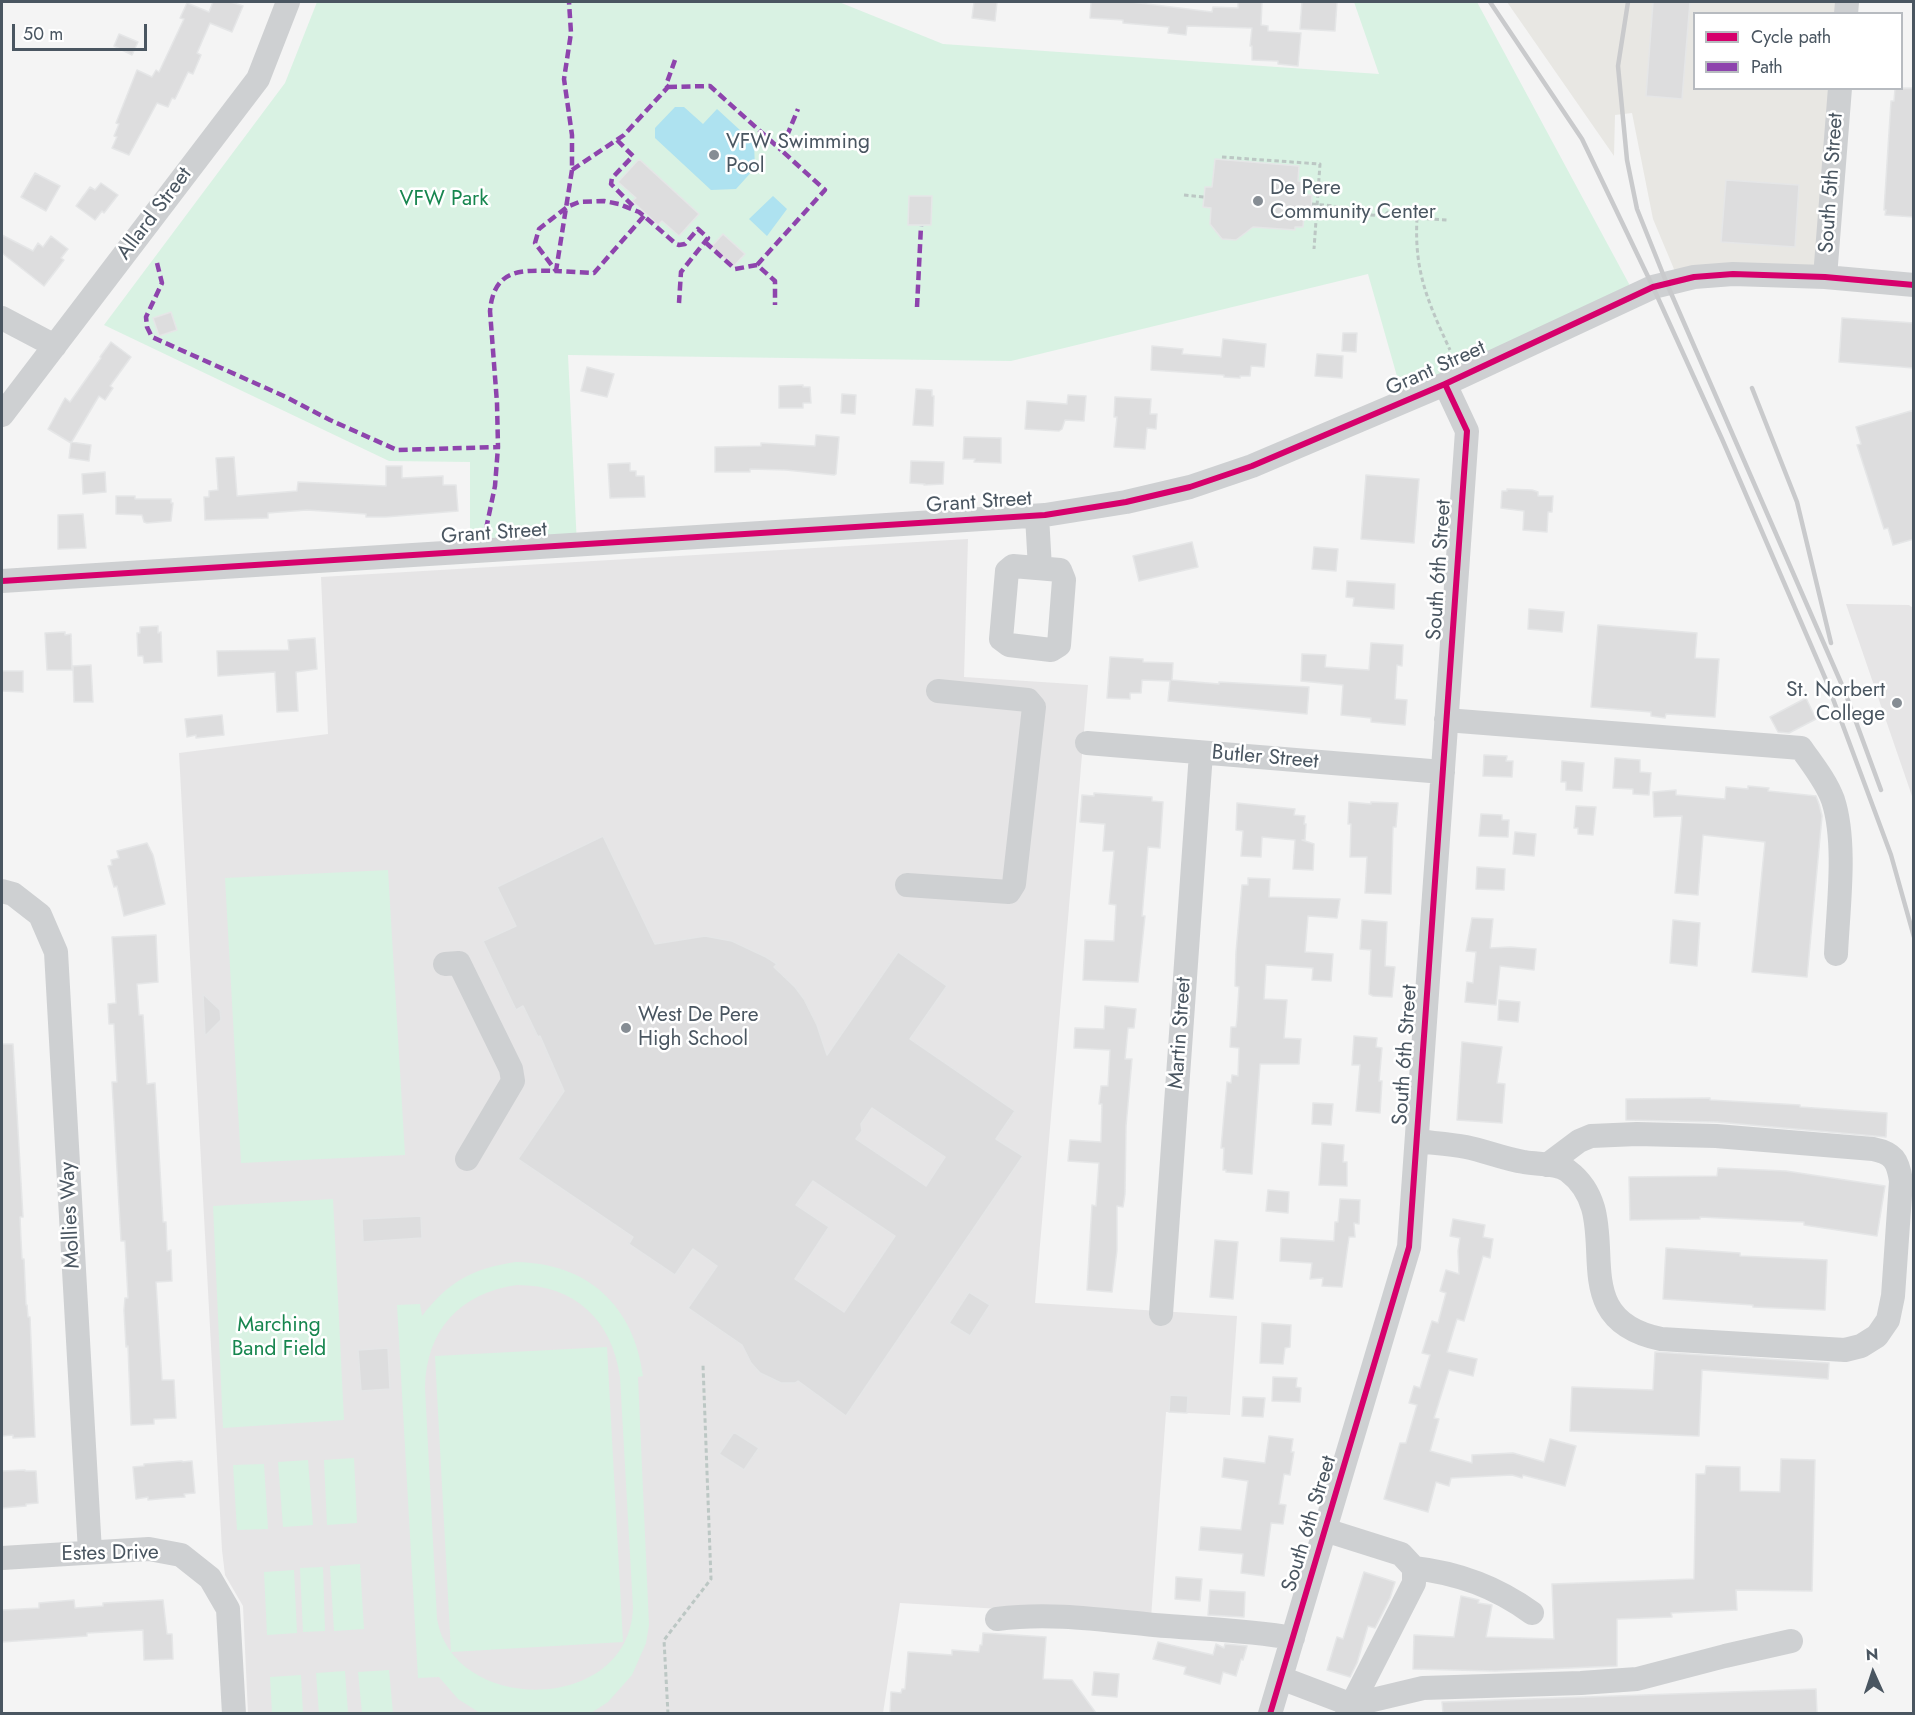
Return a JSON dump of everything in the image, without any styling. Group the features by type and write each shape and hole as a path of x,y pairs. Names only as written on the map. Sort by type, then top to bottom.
{"street":[{"name":"Allard Street","path":"2,415 258,79 288,2"},
{"name":"South 5th Street","path":"1825,277 1840,90"},
{"name":"Grant Street","path":"2,581 1037,516 1126,502 1190,487 1252,466 1445,384 1653,287 1694,277 1733,274 1825,277 1914,285"},
{"path":"2,318 55,346"},
{"name":"South 6th Street","path":"1270,1713 1409,1247 1467,431 1445,384"},
{"path":"1037,516 1040,568"},
{"path":"907,885 1009,892 1014,884 1034,707 1028,700 938,692"},
{"path":"1446,720 1801,748 1833,800 1838,829 1840,850 1836,954"},
{"name":"Butler Street","path":"1087,743 1443,772"},
{"name":"Martin Street","path":"1161,1314 1201,753"},
{"name":"Mollies Way","path":"7,892 40,915 56,952 90,1552"},
{"path":"446,964 459,963 512,1069 513,1082 467,1159"},
{"path":"1417,1141 1465,1147 1524,1162 1565,1169 1576,1178 1590,1199 1596,1215 1598,1278 1603,1298 1613,1314 1630,1328 1646,1336 1661,1339 1845,1350 1861,1346 1877,1336 1888,1320 1893,1296 1901,1181 1899,1167 1886,1152 1716,1136 1637,1134 1591,1136 1580,1141 1547,1165"},
{"path":"1325,1530 1401,1554 1414,1568 1455,1575 1494,1589 1532,1613"},
{"name":"Estes Drive","path":"2,1558 149,1549 182,1555 210,1578 228,1610 234,1713"},
{"path":"1350,1709 1414,1583 1414,1568"},
{"path":"997,1618 1077,1617 1257,1632 1293,1638"},
{"path":"1281,1678 1350,1709 1423,1688 1581,1683 1637,1678 1791,1641"}],"path":[{"path":"1222,157 1320,164 1314,249"},
{"path":"1184,195 1204,197"},
{"path":"1312,204 1334,206 1356,214 1384,216 1388,212 1413,214 1417,218 1448,220"},
{"path":"1417,218 1416,241 1420,276 1429,305 1450,350"},
{"path":"668,1713 664,1640 711,1579 703,1365"}],"shaded area":[{"path":"1507,2 1847,2 1846,12 1693,12 1693,90 1840,90 1825,277 1679,281 1653,219 1632,113 1615,115 1614,156"},
{"name":"West De Pere High School","path":"968,539 964,677 1088,685 1035,1303 1237,1316 1230,1415 1166,1412 1151,1618 900,1603 883,1713 248,1713 243,1606 225,1575 222,1550 179,753 328,734 321,577"},
{"name":"St. Norbert College","path":"1846,604 1909,605 1913,608 1913,799"}],"green space":[{"name":"VFW Park","path":"317,2 839,2 943,44 1379,74 1354,2 1477,2 1635,295 1404,401 1368,274 1011,361 568,355 577,546 470,552 470,462 389,461 104,325 285,83"},
{"path":"388,870 405,1155 241,1163 225,878"},
{"name":"Marching Band Field","path":"333,1199 344,1420 223,1428 213,1206"},
{"path":"516,1262 542,1264 565,1270 585,1280 603,1293 618,1309 638,1351 643,1376 638,1377 649,1625 646,1643 632,1675 608,1702 591,1713 480,1713 458,1699 439,1677 418,1678 397,1305 420,1304 422,1316 442,1294 463,1278","holes":["517,1285 556,1291 573,1299 587,1310 609,1339 616,1357 620,1377 633,1608 624,1643 603,1668 573,1684 540,1690 505,1686 474,1673 450,1650 437,1619 425,1388 432,1349 450,1318 463,1306 497,1289"]},
{"path":"607,1347 623,1642 451,1652 435,1356"},
{"path":"354,1458 357,1523 327,1525 324,1460"},
{"path":"308,1460 313,1525 283,1527 278,1462"},
{"path":"264,1464 268,1529 237,1530 233,1465"},
{"path":"360,1564 364,1629 334,1631 330,1566"},
{"path":"323,1567 325,1631 303,1632 300,1568"},
{"path":"294,1570 297,1633 267,1635 264,1572"},
{"path":"389,1670 393,1713 362,1713 358,1672"},
{"path":"345,1671 348,1713 319,1713 316,1673"},
{"path":"301,1675 303,1713 272,1713 270,1677"}],"water":[{"name":"VFW Swimming Pool","path":"675,107 684,107 703,124 717,109 754,143 755,168 736,189 711,190 655,138 655,128"},
{"path":"773,196 787,209 767,236 749,219"}],"building":[{"path":"213,2 231,2 243,6 232,32 210,23 197,53 201,55 193,74 188,72 175,99 172,98 168,107 157,103 129,155 112,148 117,137 114,136 119,124 116,123 137,70 152,77 156,70 159,72 184,19 180,18 187,3 209,12"},
{"path":"974,2 997,2 995,21 972,18"},
{"path":"1091,2 1131,2 1212,12 1213,7 1238,8 1238,2 1262,2 1261,25 1268,26 1268,31 1301,33 1298,66 1278,64 1278,61 1252,60 1252,46 1250,46 1252,28 1187,26 1186,35 1168,33 1169,27 1090,18"},
{"path":"1302,2 1337,2 1335,31 1300,29"},
{"path":"1653,2 1690,2 1682,99 1646,96"},
{"path":"119,34 138,42 132,55 114,46"},
{"path":"1914,88 1914,217 1885,215 1886,210 1884,210 1891,101 1894,101 1895,90"},
{"path":"639,159 699,214 679,236 662,221 658,225 632,201 636,198 618,182"},
{"name":"De Pere Community Center","path":"1215,159 1299,166 1298,181 1306,182 1305,195 1312,195 1311,216 1304,215 1303,227 1295,227 1295,230 1253,227 1236,240 1222,239 1210,224 1211,208 1203,207 1205,187 1212,187"},
{"path":"35,173 60,186 46,211 21,197"},
{"path":"1726,180 1799,185 1795,247 1721,242"},
{"path":"101,183 118,195 104,213 102,211 95,220 76,206 90,187 95,190"},
{"path":"909,196 932,196 931,225 908,225"},
{"path":"723,234 745,254 733,267 711,247"},
{"path":"2,235 33,251 38,243 43,247 51,236 68,249 61,258 64,260 44,286 2,253"},
{"path":"171,312 177,330 159,336 153,318"},
{"path":"1842,318 1914,323 1914,368 1839,362"},
{"path":"1343,333 1357,333 1356,352 1342,351"},
{"path":"1223,339 1266,344 1264,367 1251,366 1250,376 1240,376 1240,378 1151,370 1152,346 1183,349 1182,354 1221,357"},
{"path":"111,342 131,357 110,386 113,388 105,400 99,396 71,443 48,429 65,398 70,402"},
{"path":"1317,354 1343,356 1342,378 1315,376"},
{"path":"587,367 614,374 607,397 581,391"},
{"path":"803,385 803,387 810,387 811,403 803,403 803,408 779,408 779,386"},
{"path":"916,389 932,390 932,396 934,396 933,426 913,425"},
{"path":"842,394 856,395 855,414 841,413"},
{"path":"1068,395 1086,396 1084,421 1065,420 1059,431 1025,429 1027,401 1067,404"},
{"path":"1115,397 1151,399 1150,414 1157,414 1156,429 1147,428 1145,449 1114,447 1117,417 1114,417"},
{"path":"1914,410 1914,539 1893,545 1888,528 1884,529 1857,445 1861,444 1856,427"},
{"path":"816,435 839,437 836,474 834,475 750,469 750,472 715,472 715,447 761,446 761,443 815,446"},
{"path":"964,437 1001,438 1001,463 974,462 975,459 963,459"},
{"path":"71,442 91,445 89,461 69,458"},
{"path":"234,457 237,496 297,491 298,482 386,486 386,466 402,466 402,478 443,476 443,485 456,485 458,511 366,517 366,514 307,510 268,513 268,518 205,520 204,497 209,497 209,491 218,490 216,458"},
{"path":"911,461 944,462 943,484 910,483"},
{"path":"630,463 630,471 636,471 636,476 644,476 645,497 610,498 608,464"},
{"path":"105,472 106,492 83,494 82,474"},
{"path":"1366,475 1419,479 1414,543 1361,539"},
{"path":"1507,489 1532,490 1538,492 1538,496 1553,496 1552,512 1548,512 1547,532 1523,530 1524,511 1501,508 1502,491 1507,491"},
{"path":"116,496 135,496 135,499 171,499 173,503 171,521 147,523 144,522 142,515 116,514"},
{"path":"83,514 86,548 58,549 58,515"},
{"path":"1192,542 1198,567 1139,581 1133,556"},
{"path":"1314,547 1338,549 1336,571 1312,569"},
{"path":"1347,581 1395,584 1394,609 1353,606 1354,598 1346,597"},
{"path":"1529,609 1564,612 1562,632 1528,629"},
{"path":"1598,625 1697,633 1695,658 1719,659 1715,717 1666,714 1665,718 1651,716 1651,712 1591,707"},
{"path":"158,626 158,633 161,632 162,662 144,663 143,656 138,656 137,633 140,633 140,627"},
{"path":"65,632 65,635 71,634 72,670 47,670 45,633"},
{"path":"315,638 317,669 296,672 298,711 277,712 275,672 218,676 217,651 289,650 288,640"},
{"path":"1371,643 1403,645 1402,666 1397,665 1395,699 1407,700 1405,725 1371,722 1371,718 1341,715 1343,685 1301,681 1302,654 1326,655 1325,667 1369,670"},
{"path":"1110,657 1143,659 1143,662 1173,663 1172,680 1309,687 1307,714 1168,701 1170,681 1142,680 1141,693 1130,693 1130,699 1107,698"},
{"path":"91,665 93,702 74,702 73,666"},
{"path":"2,671 23,671 23,692 2,691"},
{"path":"1806,698 1816,719 1789,733 1778,732 1770,717"},
{"path":"222,715 224,735 187,737 185,719"},
{"path":"1484,755 1507,756 1506,761 1513,761 1512,777 1483,776"},
{"path":"1615,758 1640,760 1640,772 1651,773 1649,795 1633,794 1633,789 1613,788"},
{"path":"1562,761 1584,763 1582,791 1566,790 1566,782 1561,782"},
{"path":"1748,786 1769,788 1768,791 1816,796 1819,804 1822,816 1807,977 1752,972 1765,842 1703,835 1698,895 1675,893 1682,816 1654,817 1653,792 1676,790 1676,795 1725,799 1726,787 1748,789"},
{"path":"1094,793 1152,797 1152,801 1163,802 1160,848 1148,847 1142,916 1145,916 1138,982 1083,980 1085,940 1114,941 1116,905 1109,904 1114,851 1103,851 1105,824 1080,822 1082,795 1094,796"},
{"path":"1349,802 1398,803 1396,827 1393,827 1391,894 1365,893 1367,857 1350,857"},
{"path":"1237,803 1295,809 1294,815 1305,816 1305,840 1302,840 1314,844 1313,870 1293,869 1295,840 1262,837 1261,857 1241,856 1243,831 1236,830"},
{"path":"1576,806 1596,807 1593,835 1578,834 1578,828 1574,828"},
{"path":"1481,814 1502,815 1502,820 1509,820 1508,837 1479,836"},
{"path":"1515,832 1536,834 1534,856 1513,854"},
{"path":"603,836 655,944 705,936 732,941 777,964 774,967 804,999 817,1025 827,1055 898,952 947,986 910,1039 1015,1111 996,1139 1023,1156 846,1416 798,1381 781,1383 760,1373 751,1363 742,1345 688,1308 717,1266 693,1249 675,1275 629,1244 633,1237 518,1159 564,1091 540,1036 538,1037 523,1006 516,1010 483,941 516,926 497,887","holes":["872,1108 945,1157 926,1186 856,1139 862,1131 861,1124","813,1181 895,1236 844,1312 795,1279 829,1227 796,1205"]},
{"path":"147,843 153,855 165,904 124,916 117,886 114,887 108,866 112,865 111,860 119,858 117,851"},
{"path":"1477,867 1505,869 1504,890 1476,889"},
{"path":"1248,878 1270,879 1269,897 1340,899 1337,918 1308,916 1305,952 1333,954 1331,981 1312,980 1313,968 1266,965 1264,999 1287,1000 1284,1038 1301,1039 1299,1064 1260,1064 1252,1174 1223,1170 1224,1148 1221,1148 1227,1082 1231,1083 1232,1075 1238,1076 1239,1048 1230,1047 1231,1027 1236,1027 1237,1019 1239,987 1235,986 1236,952 1242,885 1248,885"},
{"path":"1472,918 1493,919 1490,948 1536,949 1534,970 1500,966 1496,1005 1465,1002 1467,982 1473,983 1476,952 1466,951"},
{"path":"1362,920 1387,922 1385,966 1395,967 1392,997 1369,994 1371,950 1360,949"},
{"path":"1673,920 1700,923 1697,966 1670,963"},
{"path":"156,935 158,982 137,984 139,1015 143,1015 147,1084 155,1083 163,1222 166,1222 167,1251 171,1250 172,1281 156,1282 162,1380 174,1380 176,1418 154,1419 154,1424 131,1425 128,1346 126,1347 124,1310 125,1298 128,1298 125,1241 121,1241 112,1082 117,1082 114,1024 109,1024 108,1004 116,1003 112,937"},
{"path":"203,994 220,1010 221,1020 205,1036"},
{"path":"1499,1000 1520,1002 1518,1022 1498,1020"},
{"path":"1105,1006 1136,1009 1134,1028 1128,1028 1125,1059 1132,1059 1126,1126 1125,1194 1123,1207 1117,1206 1117,1250 1112,1292 1087,1290 1092,1205 1096,1206 1099,1163 1068,1161 1070,1140 1101,1142 1102,1104 1099,1104 1101,1086 1108,1086 1110,1050 1074,1048 1075,1028 1104,1029"},
{"path":"1354,1036 1377,1038 1376,1047 1382,1048 1379,1081 1382,1081 1380,1113 1356,1111 1360,1065 1352,1065"},
{"path":"1462,1042 1502,1047 1497,1083 1505,1084 1502,1123 1457,1120"},
{"path":"2,1044 13,1044 23,1217 20,1217 22,1259 24,1259 26,1305 28,1317 30,1317 35,1437 2,1436"},
{"path":"1710,1098 1710,1100 1887,1113 1886,1137 1717,1122 1626,1120 1626,1099"},
{"path":"1313,1103 1333,1104 1331,1125 1312,1124"},
{"path":"1322,1143 1344,1145 1343,1162 1347,1162 1347,1186 1319,1185"},
{"path":"1718,1168 1786,1171 1885,1186 1877,1236 1804,1225 1804,1222 1700,1217 1700,1219 1630,1220 1629,1177 1717,1176"},
{"path":"1268,1190 1289,1192 1288,1213 1266,1211"},
{"path":"1340,1199 1360,1200 1359,1224 1354,1223 1355,1237 1349,1237 1342,1287 1322,1286 1323,1278 1310,1279 1312,1263 1280,1261 1281,1238 1334,1241"},
{"path":"421,1216 422,1238 363,1242 362,1219"},
{"path":"1453,1219 1485,1225 1483,1237 1493,1239 1490,1258 1483,1256 1464,1321 1457,1319 1447,1352 1477,1359 1473,1376 1449,1370 1434,1418 1439,1419 1430,1451 1472,1463 1472,1455 1513,1453 1544,1462 1550,1439 1576,1446 1565,1486 1523,1475 1522,1478 1512,1475 1451,1478 1449,1486 1436,1482 1428,1512 1384,1499 1400,1443 1406,1443 1417,1405 1409,1403 1414,1386 1420,1388 1430,1355 1422,1353 1432,1321 1438,1323 1446,1293 1440,1291 1446,1270 1459,1274 1460,1238 1450,1236"},
{"path":"1215,1240 1238,1242 1233,1299 1210,1297"},
{"path":"1666,1248 1740,1253 1740,1256 1827,1260 1825,1310 1753,1307 1753,1305 1663,1299"},
{"path":"969,1292 990,1305 970,1336 949,1323"},
{"path":"1262,1323 1291,1325 1290,1347 1285,1348 1283,1364 1260,1363"},
{"path":"388,1348 390,1389 361,1391 358,1350"},
{"path":"1655,1352 1829,1363 1828,1379 1702,1370 1699,1436 1570,1431 1572,1387 1653,1390"},
{"path":"1273,1377 1297,1378 1296,1387 1301,1388 1300,1402 1272,1401"},
{"path":"1170,1395 1188,1396 1187,1413 1169,1412"},
{"path":"1243,1397 1265,1398 1263,1417 1242,1416"},
{"path":"734,1432 759,1448 744,1470 719,1454"},
{"path":"1269,1436 1293,1439 1291,1452 1294,1452 1290,1475 1284,1474 1279,1504 1286,1505 1283,1524 1271,1523 1264,1576 1241,1573 1243,1554 1199,1550 1201,1527 1241,1530 1248,1481 1222,1477 1224,1458 1265,1463"},
{"path":"1781,1459 1815,1460 1812,1591 1736,1590 1737,1610 1671,1613 1672,1617 1617,1619 1617,1666 1495,1671 1413,1669 1414,1635 1454,1637 1461,1596 1479,1600 1478,1603 1492,1605 1486,1637 1554,1639 1552,1584 1694,1579 1696,1474 1705,1474 1706,1466 1740,1467 1740,1491 1780,1492"},
{"path":"192,1461 195,1493 184,1494 185,1497 136,1499 133,1467"},
{"path":"2,1471 36,1471 38,1503 2,1508"},
{"path":"1364,1572 1395,1582 1375,1628 1368,1626 1357,1663 1350,1677 1327,1670 1337,1637 1343,1639"},
{"path":"1176,1577 1202,1579 1200,1601 1175,1599"},
{"path":"1210,1590 1245,1592 1244,1617 1208,1615"},
{"path":"74,1600 75,1608 103,1606 103,1603 163,1600 167,1634 172,1634 173,1659 144,1660 143,1630 2,1642 2,1610 39,1608 39,1603"},
{"path":"983,1633 1046,1637 1043,1679 1072,1680 1096,1713 890,1713 891,1692 901,1693 902,1689 905,1689 908,1652 952,1655 952,1650 979,1652"},
{"path":"1158,1642 1213,1655 1216,1644 1224,1648 1225,1644 1247,1646 1236,1676 1223,1672 1220,1684 1184,1674 1186,1667 1153,1659"},
{"path":"1094,1672 1119,1674 1117,1697 1092,1695"},
{"path":"1816,1689 1817,1713 1443,1713 1442,1702"}],"railway":[{"path":"1490,2 1582,139 1722,439 1826,680 1891,855 1914,937"},
{"path":"1628,2 1618,66 1627,160 1637,209 1667,284 1845,692 1881,790"},
{"path":"1752,388 1797,502 1831,643"}],"marked path":[{"path":"157,263 162,283 146,317 147,327 152,337 397,450 498,447 490,311 493,297 497,286 511,275 531,271 556,271 572,170 572,135 564,79 571,33 569,2"},
{"path":"572,170 624,135 668,87 666,85 675,60"},
{"path":"668,87 710,86 781,150"},
{"path":"757,265 825,190 781,150 798,109"},
{"path":"617,140 633,156 612,178 611,184 636,209"},
{"path":"644,216 594,273 556,271 535,243 539,229 567,207 579,202 604,201 639,212 644,216 676,244 679,245 685,244 698,229 708,238 681,272 679,303"},
{"path":"917,307 921,226"},
{"path":"705,242 735,269 757,265 775,281 775,305"},
{"path":"486,529 495,486 498,447"}],"cycle path":[{"path":"2,581 1045,515 1126,502 1190,487 1252,466 1445,384 1653,287 1694,277 1733,274 1825,277 1914,285"},
{"path":"1270,1714 1409,1247 1467,431 1445,384"}],"place":[{"name":"VFW Swimming Pool","path":"714,155"},
{"name":"De Pere Community Center","path":"1258,201"},
{"name":"St. Norbert College","path":"1897,703"},
{"name":"West De Pere High School","path":"626,1028"}]}
